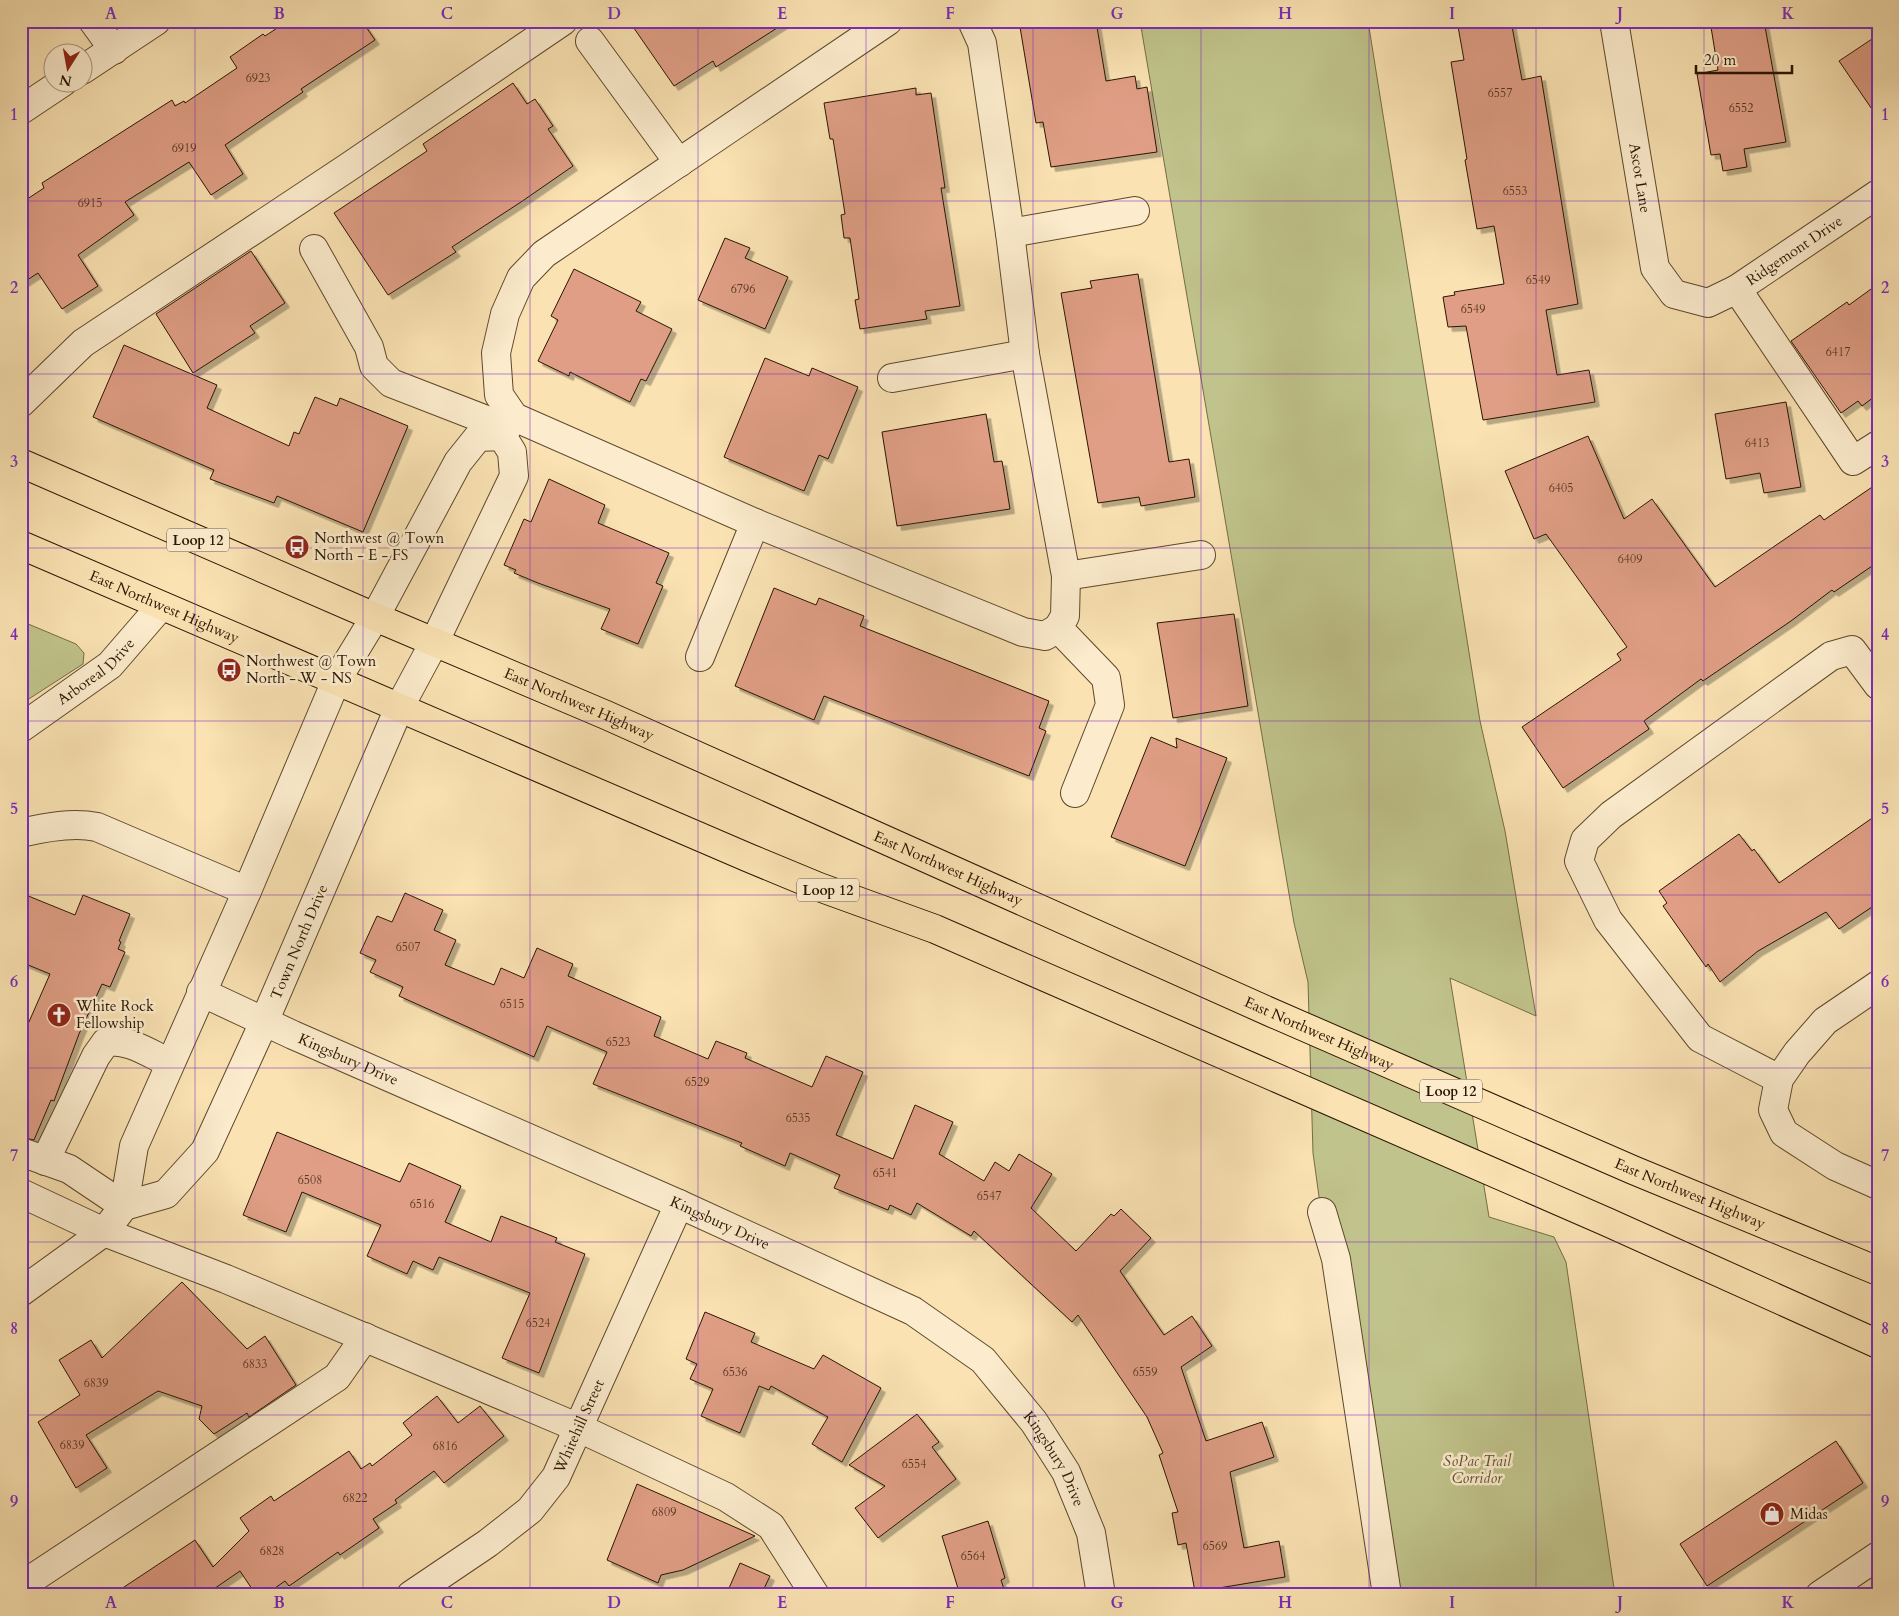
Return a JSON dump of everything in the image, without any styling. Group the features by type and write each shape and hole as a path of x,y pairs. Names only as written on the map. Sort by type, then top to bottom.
{"main road":[{"name":"East Northwest Highway","path":"21,462 375,617 616,719 1270,1012 1633,1170 1878,1270"},
{"name":"East Northwest Highway","path":"21,545 749,858 819,887 935,929 1607,1222 1878,1344"}],"street":[{"path":"92,21 114,50"},
{"path":"92,64 156,21"},
{"path":"21,403 83,344 563,21"},
{"name":"Town North Drive","path":"124,1206 166,1194 205,1151 264,1022 400,708 435,641 514,476 508,427 499,395 496,354 505,314 521,278 544,254 888,21"},
{"path":"314,249 369,347 374,366 391,383 755,523 1023,632 1045,636 1058,628 1065,616 1066,576 1025,354 1010,233 982,43 972,21"},
{"name":"Ascot Lane","path":"1614,21 1655,268 1674,294 1708,303"},
{"path":"590,41 679,163"},
{"path":"21,110 49,92"},
{"name":"Ridgemont Drive","path":"1708,303 1737,289 1878,194"},
{"path":"1010,233 1135,211"},
{"path":"1737,289 1853,461 1878,444"},
{"path":"892,378 1025,354"},
{"path":"21,1292 104,1232 124,1206 134,1146 247,891 336,681 375,617 458,462 478,437 508,427"},
{"path":"700,657 755,523"},
{"path":"1066,576 1201,555"},
{"name":"Arboreal Drive","path":"21,728 110,666 160,606"},
{"path":"1058,628 1106,678 1110,704 1075,793"},
{"path":"1779,1079 1700,1038 1608,920 1579,861 1585,840 1611,816 1831,656 1852,650 1878,685"},
{"path":"21,833 41,828 85,825 98,827 247,891"},
{"path":"1877,1183 1835,1166 1784,1133 1773,1110 1779,1079 1797,1054 1825,1021 1878,985"},
{"name":"Kingsbury Drive","path":"201,992 264,1022 679,1204 913,1311 983,1360 1034,1422 1066,1472 1091,1533 1101,1595"},
{"path":"124,1206 69,1169 33,1157 106,1042 116,1040 129,1044 170,1063"},
{"path":"21,1193 104,1232 226,1279 579,1428 726,1497 771,1526 815,1595"},
{"name":"Whitehill Street","path":"411,1595 488,1543 530,1510 556,1477 679,1204"},
{"path":"1322,1212 1336,1259 1387,1595"},
{"path":"21,1586 337,1377 365,1337"},
{"path":"1820,1595 1878,1556"}],"green space":[{"name":"SoPac Trail Corridor","path":"1140,21 1368,21 1480,721 1505,831 1536,1016 1450,978 1489,1217 1554,1237 1566,1262 1615,1595 1374,1595 1313,1153 1308,982 1294,923"},
{"path":"21,621 76,644 84,653 83,664 21,704"}],"building":[{"path":"288,21 362,21 375,40 301,89 303,92 225,145 243,174 211,195 189,162 125,202 134,215 78,255 98,286 62,309 38,273 21,284 21,203 44,188 42,183 172,100 175,106 184,101 185,103 237,68 230,57 263,34 265,36"},
{"path":"629,21 788,21 716,67 713,61 674,86"},
{"path":"1019,21 1096,21 1106,81 1135,76 1137,89 1147,87 1157,152 1051,167 1043,122 1036,123"},
{"path":"1457,21 1511,21 1522,80 1541,76 1578,304 1546,310 1557,375 1589,370 1595,402 1483,420 1466,326 1448,327 1443,297 1455,295 1454,292 1504,284 1494,226 1477,229 1451,62 1464,60"},
{"path":"1710,21 1764,21 1786,142 1744,149 1747,167 1723,171 1720,154 1711,155 1697,74 1718,70"},
{"path":"1878,35 1878,118 1839,61"},
{"path":"513,83 527,104 535,99 553,126 548,129 573,166 452,247 456,252 388,295 334,213 427,151 423,144"},
{"path":"916,88 916,95 931,93 945,188 941,188 960,306 925,311 927,319 860,329 855,300 859,299 850,238 844,238 841,215 845,214 833,139 830,139 824,103"},
{"path":"725,238 750,248 745,258 788,277 765,329 698,300"},
{"path":"251,251 285,303 250,326 255,333 193,373 156,314"},
{"path":"574,269 641,302 636,311 672,329 646,381 641,379 630,402 570,372 569,376 538,361 558,320 551,316"},
{"path":"1138,274 1169,462 1189,459 1195,497 1141,506 1139,497 1098,503 1061,293 1092,288 1090,281"},
{"path":"1878,284 1878,394 1862,406 1858,401 1841,413 1791,341 1847,302 1849,305"},
{"path":"124,345 217,385 207,408 289,446 294,432 299,434 315,397 337,406 340,398 408,426 363,532 277,496 274,503 210,479 214,470 93,417"},
{"path":"765,358 809,376 812,368 858,387 828,459 819,455 804,491 724,457"},
{"path":"1786,402 1801,487 1764,493 1760,473 1726,479 1715,414"},
{"path":"986,414 994,462 1002,461 1010,509 897,526 882,432"},
{"path":"1588,436 1624,519 1652,499 1715,587 1820,515 1824,520 1878,483 1878,562 1834,592 1832,590 1791,621 1703,681 1701,679 1644,721 1649,729 1563,788 1522,727 1621,660 1617,654 1627,647 1546,534 1534,539 1505,471"},
{"path":"549,479 605,505 598,523 669,553 656,583 663,586 638,644 601,629 610,609 538,583 514,573 516,570 504,565 524,519 531,522"},
{"path":"774,588 816,605 819,598 864,616 860,626 1049,701 1039,728 1046,731 1029,776 824,696 814,720 735,686"},
{"path":"1234,614 1248,706 1173,718 1157,623"},
{"path":"1151,737 1177,748 1176,738 1227,758 1185,866 1111,837"},
{"path":"1878,814 1878,903 1839,929 1826,912 1758,951 1720,982 1708,964 1706,967 1663,906 1667,903 1659,891 1739,834 1752,851 1754,849 1779,883"},
{"name":"White Rock Fellowship","path":"21,893 75,915 83,895 130,914 119,941 121,942 118,949 125,952 110,987 102,984 79,1034 54,1101 51,1100 34,1140 21,1137 21,1040 50,974 21,962"},
{"path":"405,893 443,910 434,930 456,940 445,965 494,985 501,968 524,978 537,948 573,964 568,976 661,1017 654,1036 708,1059 716,1041 747,1053 745,1058 812,1087 826,1056 863,1072 836,1135 893,1159 915,1105 953,1122 939,1154 984,1181 995,1162 1009,1171 1019,1154 1052,1174 1031,1208 1076,1251 1111,1214 1114,1216 1121,1209 1151,1238 1120,1271 1164,1335 1192,1316 1212,1346 1181,1367 1206,1441 1262,1422 1274,1457 1230,1472 1244,1548 1279,1541 1285,1577 1195,1592 1186,1543 1178,1545 1172,1513 1178,1512 1159,1455 1163,1453 1147,1417 1078,1315 1072,1322 974,1231 971,1236 917,1203 911,1215 890,1205 888,1210 834,1188 840,1175 790,1153 785,1166 740,1146 742,1143 593,1084 607,1052 547,1026 534,1057 399,996 403,987 370,972 376,960 360,953 377,916 392,922"},
{"path":"277,1132 400,1182 409,1163 461,1186 445,1222 491,1242 501,1216 557,1238 555,1242 585,1254 539,1373 502,1358 530,1293 439,1257 433,1270 413,1261 407,1274 367,1256 381,1225 302,1192 286,1232 243,1215"},
{"path":"182,1282 247,1349 265,1336 296,1385 249,1417 247,1413 214,1434 199,1419 202,1406 158,1391 86,1435 107,1468 76,1488 38,1422 80,1395 59,1360 91,1340 102,1358"},
{"path":"705,1312 755,1333 751,1342 814,1369 823,1355 881,1388 842,1462 812,1444 828,1417 771,1386 769,1390 759,1386 740,1433 701,1416 713,1389 690,1379 697,1364 686,1359"},
{"path":"437,1396 458,1423 480,1406 504,1436 444,1483 434,1471 395,1500 397,1503 373,1519 379,1528 340,1555 338,1552 289,1586 285,1581 265,1595 256,1595 240,1571 205,1595 112,1595 195,1540 213,1567 249,1531 240,1518 271,1496 274,1501 349,1451 361,1469 370,1463 372,1466 412,1435 403,1423"},
{"path":"917,1414 939,1442 932,1447 956,1479 878,1538 855,1508 885,1486 849,1465"},
{"name":"Midas","path":"1836,1441 1863,1483 1707,1586 1680,1544"},
{"path":"637,1484 755,1536 683,1570 661,1575 658,1583 607,1560"},
{"path":"988,1521 1005,1578 1001,1580 1006,1595 960,1595 942,1536"},
{"path":"740,1563 770,1576 761,1595 726,1595"}],"place":[{"name":"Northwest @ Town North - E - FS","path":"297,547"},
{"name":"Northwest @ Town North - W - NS","path":"229,670"},
{"name":"White Rock Fellowship","path":"59,1015"},
{"name":"Midas","path":"1772,1514"}]}
